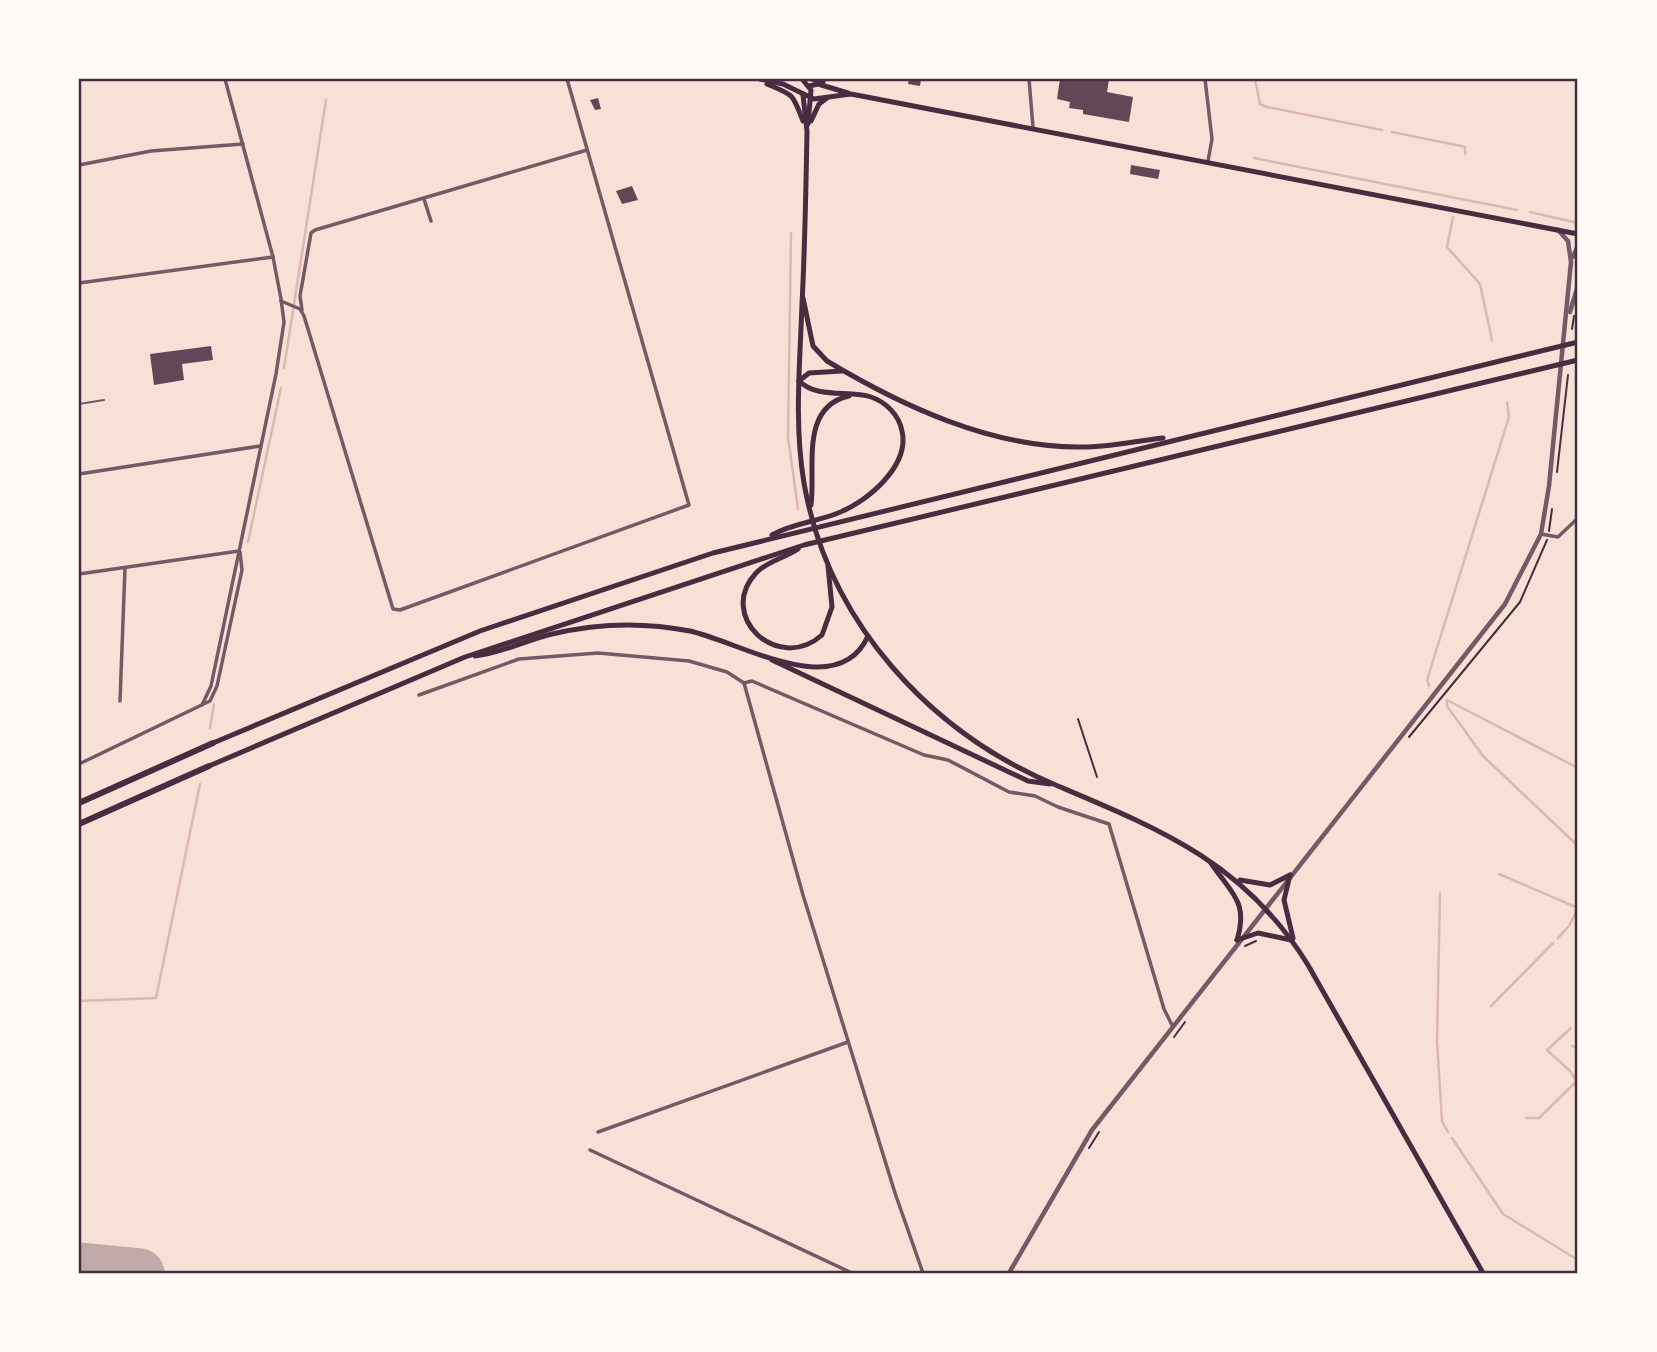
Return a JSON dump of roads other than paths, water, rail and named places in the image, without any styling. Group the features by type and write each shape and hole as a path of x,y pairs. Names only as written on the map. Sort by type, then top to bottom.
{"highway":[{"path":"79,803 213,743"},
{"path":"79,824 209,766"}],"main road":[{"path":"758,79 783,84 811,98 851,94"},
{"path":"758,79 784,89 794,97 807,131"},
{"path":"802,79 809,86 811,98 807,131 799,381 802,465 810,509 828,563 846,602 867,636 903,681 938,714 1003,759 1056,785 1147,823 1208,859 1238,880 1265,907 1293,941 1483,1273"},
{"path":"811,79 851,94"},
{"path":"807,131 803,95 809,86 818,84 851,94 1578,234"},
{"path":"807,131 819,104 829,97"},
{"path":"803,297 814,345 827,360 954,423 1014,441 1078,447 1184,436"},
{"path":"213,743 480,631 629,580 765,539 1578,342"},
{"path":"209,766 465,657 804,545 1578,360"},
{"path":"799,381 809,373 845,371"},
{"path":"765,539 782,530 845,509 873,489 895,467 903,443 897,418 878,400 812,390 799,381"},
{"path":"810,509 816,424 826,408 834,402 853,396"},
{"path":"804,545 760,569 746,589 744,611 758,636 771,645 789,649 805,646 822,635 832,607 828,563"},
{"path":"465,657 493,654 575,629 628,624 691,631 809,668 830,668 857,654 867,636"},
{"path":"754,651 1028,780 1056,785"},
{"path":"1208,859 1238,899 1242,920 1237,940"},
{"path":"1238,880 1270,885 1290,875"},
{"path":"1290,875 1284,900 1293,941"},
{"path":"1237,940 1258,933 1293,941"}],"street":[{"path":"79,764 210,701 217,686 242,570 239,551 281,339 281,301 273,257 225,79"},
{"path":"567,79 689,505 400,610 390,607 301,310 300,296 311,233 587,150"},
{"path":"1029,79 1033,127"},
{"path":"1205,79 1212,130 1208,161"},
{"path":"1577,79 1578,105"},
{"path":"79,165 151,151 243,144"},
{"path":"424,198 431,220"},
{"path":"1009,1273 1076,1154 1237,940 1505,604 1541,534 1549,486 1571,262 1568,241 1554,228"},
{"path":"1571,262 1578,245"},
{"path":"79,283 273,257"},
{"path":"1567,323 1578,285"},
{"path":"281,301 301,310"},
{"path":"79,474 261,446"},
{"path":"1541,534 1564,534 1578,518"},
{"path":"79,574 239,551"},
{"path":"120,701 125,568"},
{"path":"419,695 519,660 598,653 689,661 727,671 744,683 848,1042 923,1273"},
{"path":"744,683 752,681 923,755 948,760 1009,792 1035,796 1109,824 1164,1009 1172,1025"},
{"path":"598,1132 848,1042"},
{"path":"590,1150 852,1273"}],"lane":[{"path":"79,404 104,400"}],"waterway":[{"path":"1255,79 1260,104 1267,107 1382,130"},
{"path":"284,368 326,100"},
{"path":"1392,132 1465,147 1465,154"},
{"path":"1254,158 1517,210"},
{"path":"1530,212 1578,223"},
{"path":"1453,217 1447,247 1480,284 1492,340"},
{"path":"791,233 788,437 798,509"},
{"path":"248,542 281,388"},
{"path":"1429,686 1427,680 1509,417 1507,402"},
{"path":"1447,700 1447,706 1483,756 1578,846"},
{"path":"1447,700 1578,768"},
{"path":"210,728 214,704"},
{"path":"79,1001 156,998 200,784"},
{"path":"1499,874 1578,908"},
{"path":"1440,893 1437,1041 1442,1121 1448,1132"},
{"path":"1558,938 1569,926 1578,908"},
{"path":"1491,1006 1553,943"},
{"path":"1571,1028 1547,1050 1570,1071 1578,1084"},
{"path":"1572,1046 1578,1048"},
{"path":"1526,1118 1539,1118 1575,1083"},
{"path":"1452,1138 1503,1214 1578,1260"}]}
